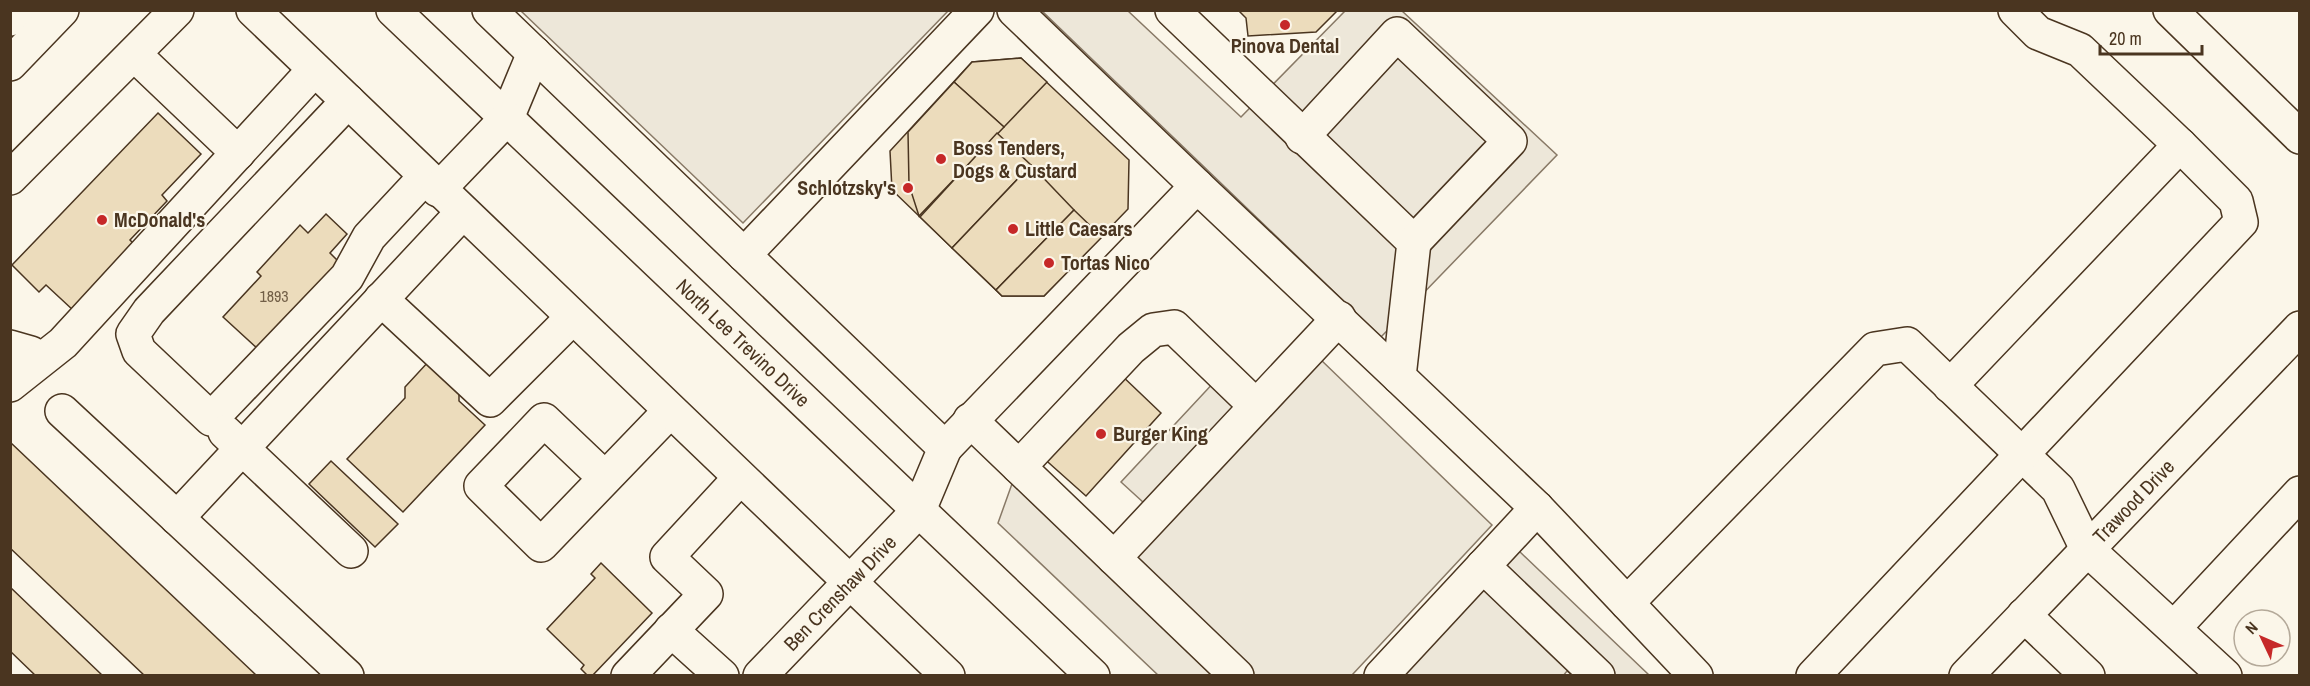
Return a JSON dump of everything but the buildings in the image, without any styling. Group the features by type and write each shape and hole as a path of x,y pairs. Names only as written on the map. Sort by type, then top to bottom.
{"main road":[{"path":"10,178 177,10"},
{"path":"252,10 948,675"},
{"name":"North Lee Trevino Drive","path":"393,10 1093,675"},
{"path":"489,10 945,448"},
{"path":"744,255 978,10"},
{"path":"1014,10 1538,508 1696,675"},
{"path":"1172,10 1414,242"},
{"path":"2170,10 2300,137"},
{"path":"10,20 50,12"},
{"path":"10,64 50,12"},
{"path":"1813,675 2241,222 2236,201 2080,50 2038,33 2019,12"},
{"path":"1302,136 1397,34 1510,141 1414,242 1399,377"},
{"path":"211,419 347,278 369,237 507,118 534,53"},
{"path":"134,54 238,153"},
{"path":"10,385 63,344 314,70"},
{"path":"348,101 149,311 133,334 139,351 351,551"},
{"path":"1950,386 2180,145"},
{"path":"919,510 945,448 1197,186"},
{"path":"177,518 462,213"},
{"path":"381,299 490,400 572,318"},
{"path":"1114,558 1339,318"},
{"path":"1019,467 1131,348 1153,330 1174,327 1256,406"},
{"name":"Trawood Drive","path":"1966,675 2300,328"},
{"path":"17,353 63,344"},
{"path":"1627,603 1875,349 1907,344 2058,489 2087,549 2225,675"},
{"path":"62,411 347,675"},
{"path":"605,478 670,411"},
{"path":"970,420 1237,675"},
{"path":"627,675 706,594 667,557 740,478"},
{"path":"2174,628 2300,494"},
{"path":"1381,675 1538,508"},
{"name":"Ben Crenshaw Drive","path":"760,675 919,510"},
{"path":"1483,566 1598,675"},
{"path":"2024,615 2088,675"},
{"path":"671,630 722,675"}],"shaded area":[{"path":"521,11 948,11 743,223"},
{"path":"1042,11 1128,11 1241,117 1345,11 1402,11 1557,155 1381,337"},
{"path":"1320,359 1492,525 1352,675 1159,676 998,523 1013,481 1114,537 1144,503 1121,482 1217,379 1262,419"},
{"path":"1519,551 1649,675 1572,675 1567,671 1563,676 1400,676"}],"place":[{"name":"Pinova Dental","path":"1285,25"},
{"name":"Boss Tenders, Dogs & Custard","path":"941,159"},
{"name":"Schlotzsky's","path":"908,188"},
{"name":"McDonald's","path":"102,220"},
{"name":"Little Caesars","path":"1013,229"},
{"name":"Tortas Nico","path":"1049,263"},
{"name":"Burger King","path":"1101,434"}]}
